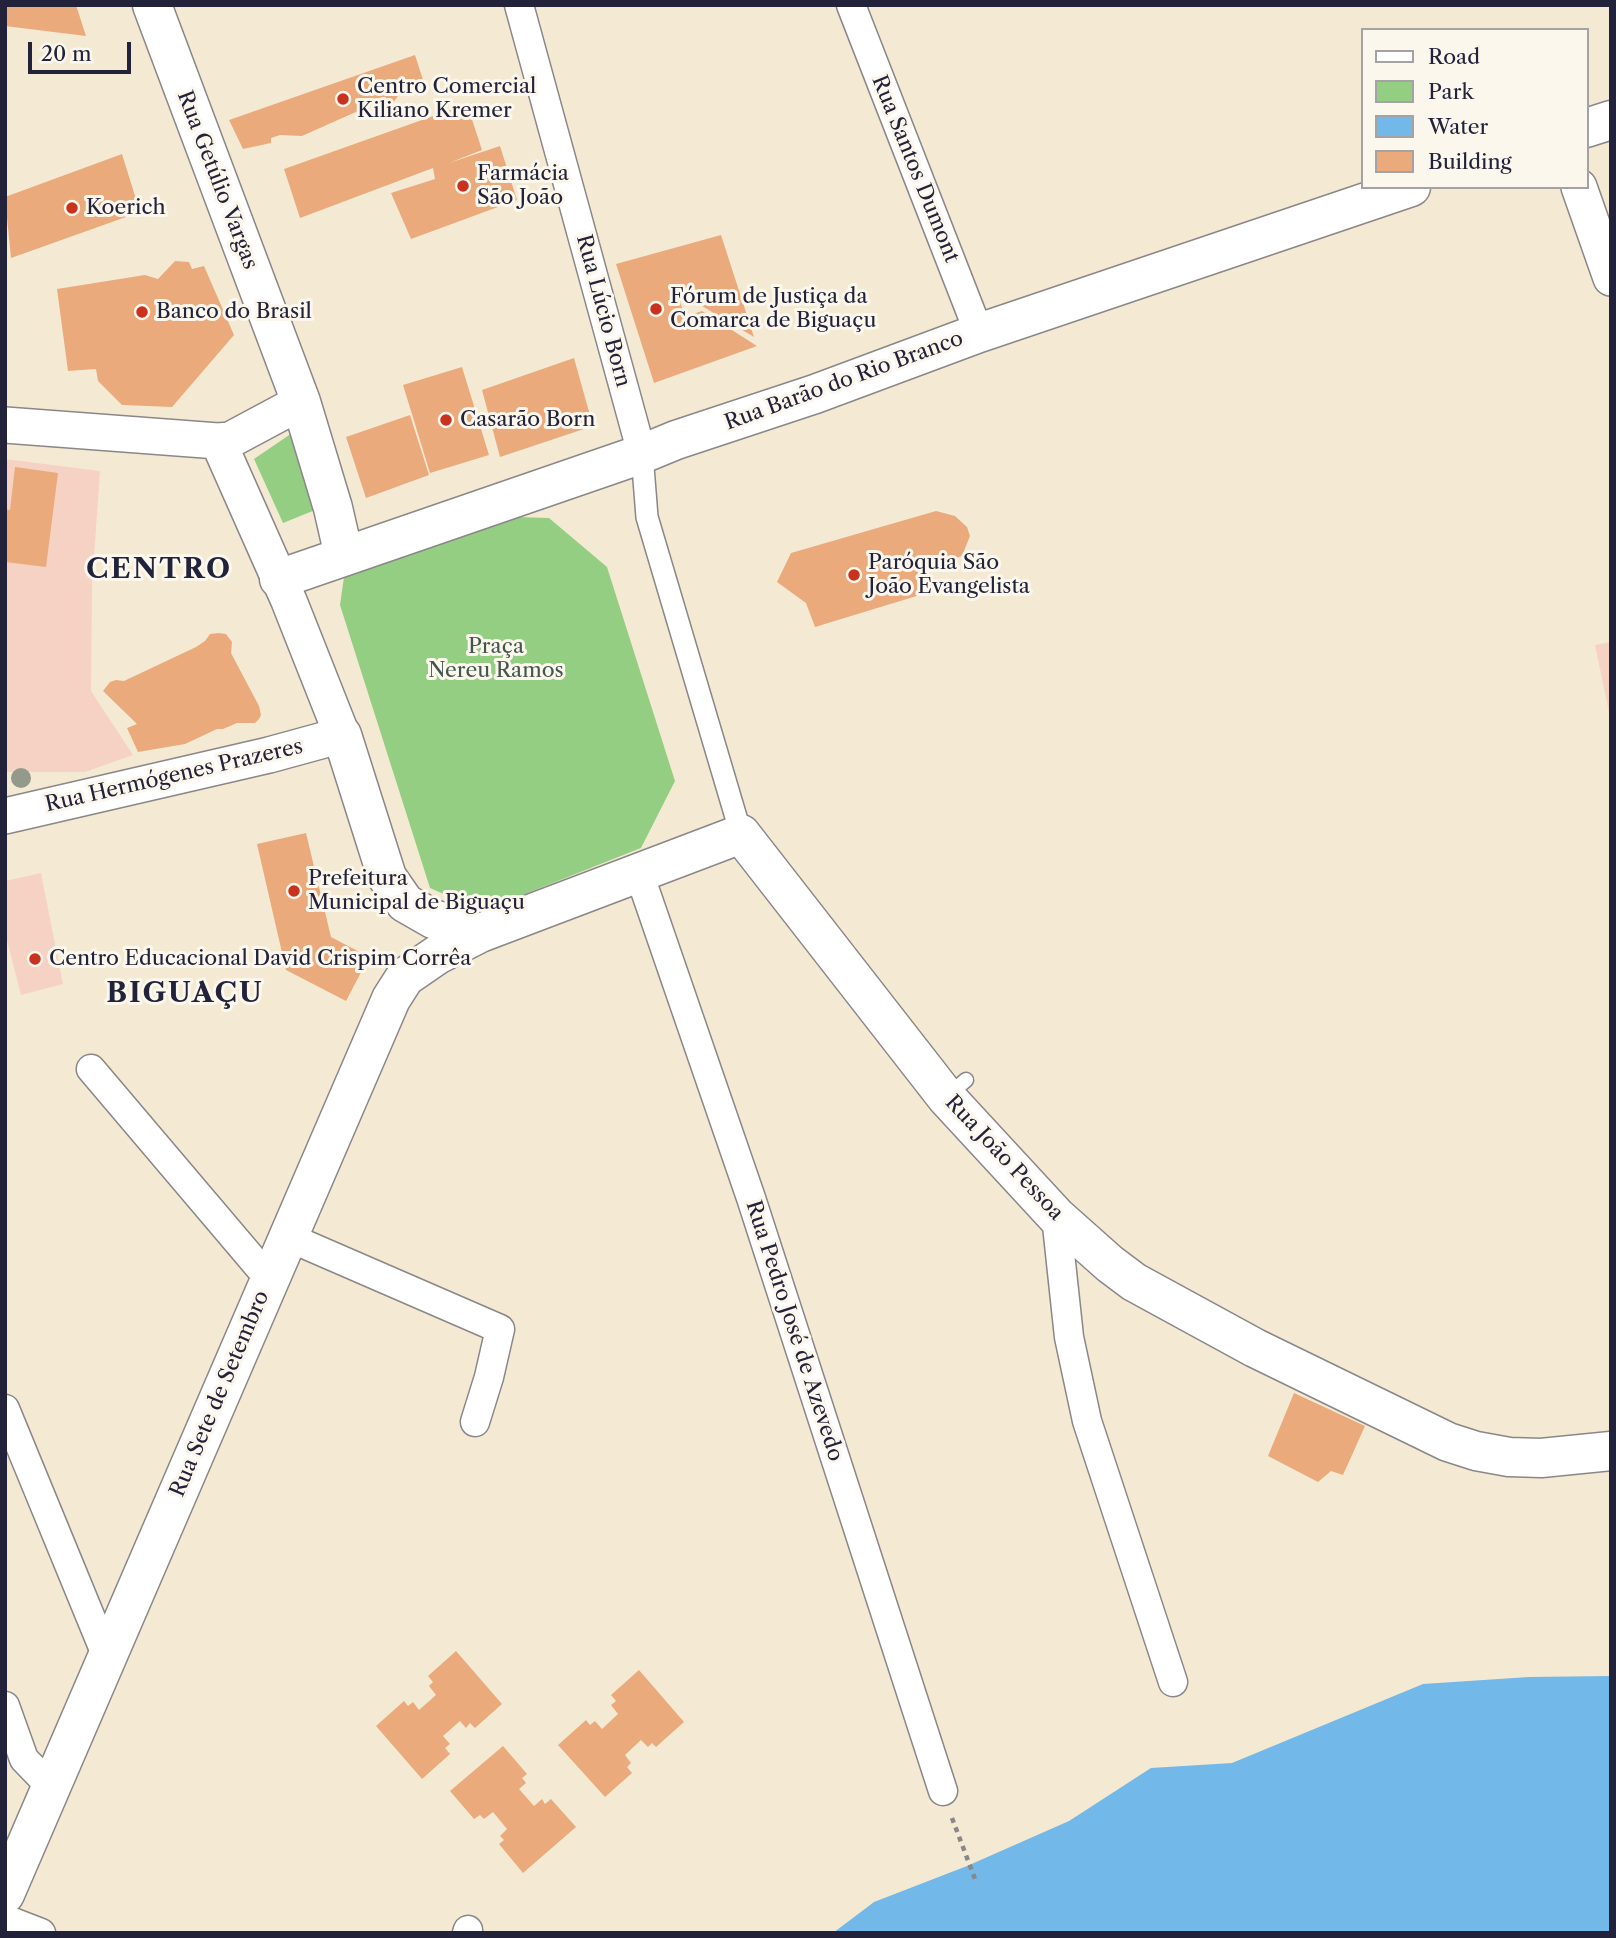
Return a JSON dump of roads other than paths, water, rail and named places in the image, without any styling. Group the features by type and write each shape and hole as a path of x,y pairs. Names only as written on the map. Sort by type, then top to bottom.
{"main road":[{"name":"Rua Getúlio Vargas","path":"152,5 301,402 333,508 344,556"},
{"path":"1588,127 1611,120"},
{"name":"Rua Barão do Rio Branco","path":"279,579 815,394 979,333 1405,189"},
{"path":"342,735 387,877 405,903 433,919 480,933 741,834"},
{"name":"Rua João Pessoa","path":"741,834 956,1088 1056,1216 1134,1282 1255,1348 1448,1442 1509,1457 1541,1458 1611,1451"},
{"name":"Rua Sete de Setembro","path":"5,1894 391,999 405,977 436,955 480,933"}],"street":[{"name":"Rua Lúcio Born","path":"519,5 642,454"},
{"name":"Rua Santos Dumont","path":"851,5 979,333"},
{"path":"1580,189 1611,278"},
{"path":"5,425 218,441 230,440 301,402"},
{"path":"218,441 279,579 342,735"},
{"path":"642,454 647,517 741,834"},
{"name":"Rua Hermógenes Prazeres","path":"5,816 269,755 342,735"},
{"name":"Rua Pedro José de Azevedo","path":"639,873 751,1198 943,1791"},
{"path":"91,1069 270,1280"},
{"path":"1056,1216 1069,1337 1087,1421 1173,1682"},
{"path":"288,1237 500,1329 475,1422"},
{"path":"5,1409 107,1657"},
{"path":"5,1706 24,1759 51,1787"},
{"path":"5,1919 41,1933"}],"water":[{"path":"1611,1676 1611,1933 833,1933 874,1902 967,1866 1069,1821 1151,1768 1232,1763 1423,1684 1529,1677"}],"place":[{"name":"Centro Comercial Kiliano Kremer","path":"343,99"},
{"name":"Farmácia São João","path":"463,186"},
{"name":"Koerich","path":"72,208"},
{"name":"Fórum de Justiça da Comarca de Biguaçu","path":"656,309"},
{"name":"Banco do Brasil","path":"142,312"},
{"name":"Casarão Born","path":"446,420"},
{"name":"Paróquia São João Evangelista","path":"854,575"},
{"name":"Prefeitura Municipal de Biguaçu","path":"294,891"},
{"name":"Centro Educacional David Crispim Corrêa","path":"35,959"}],"district":[{"name":"CENTRO","path":"159,570"},
{"name":"BIGUAÇU","path":"185,994"}],"park label":[{"name":"Praça Nereu Ramos","path":"496,659"}]}
